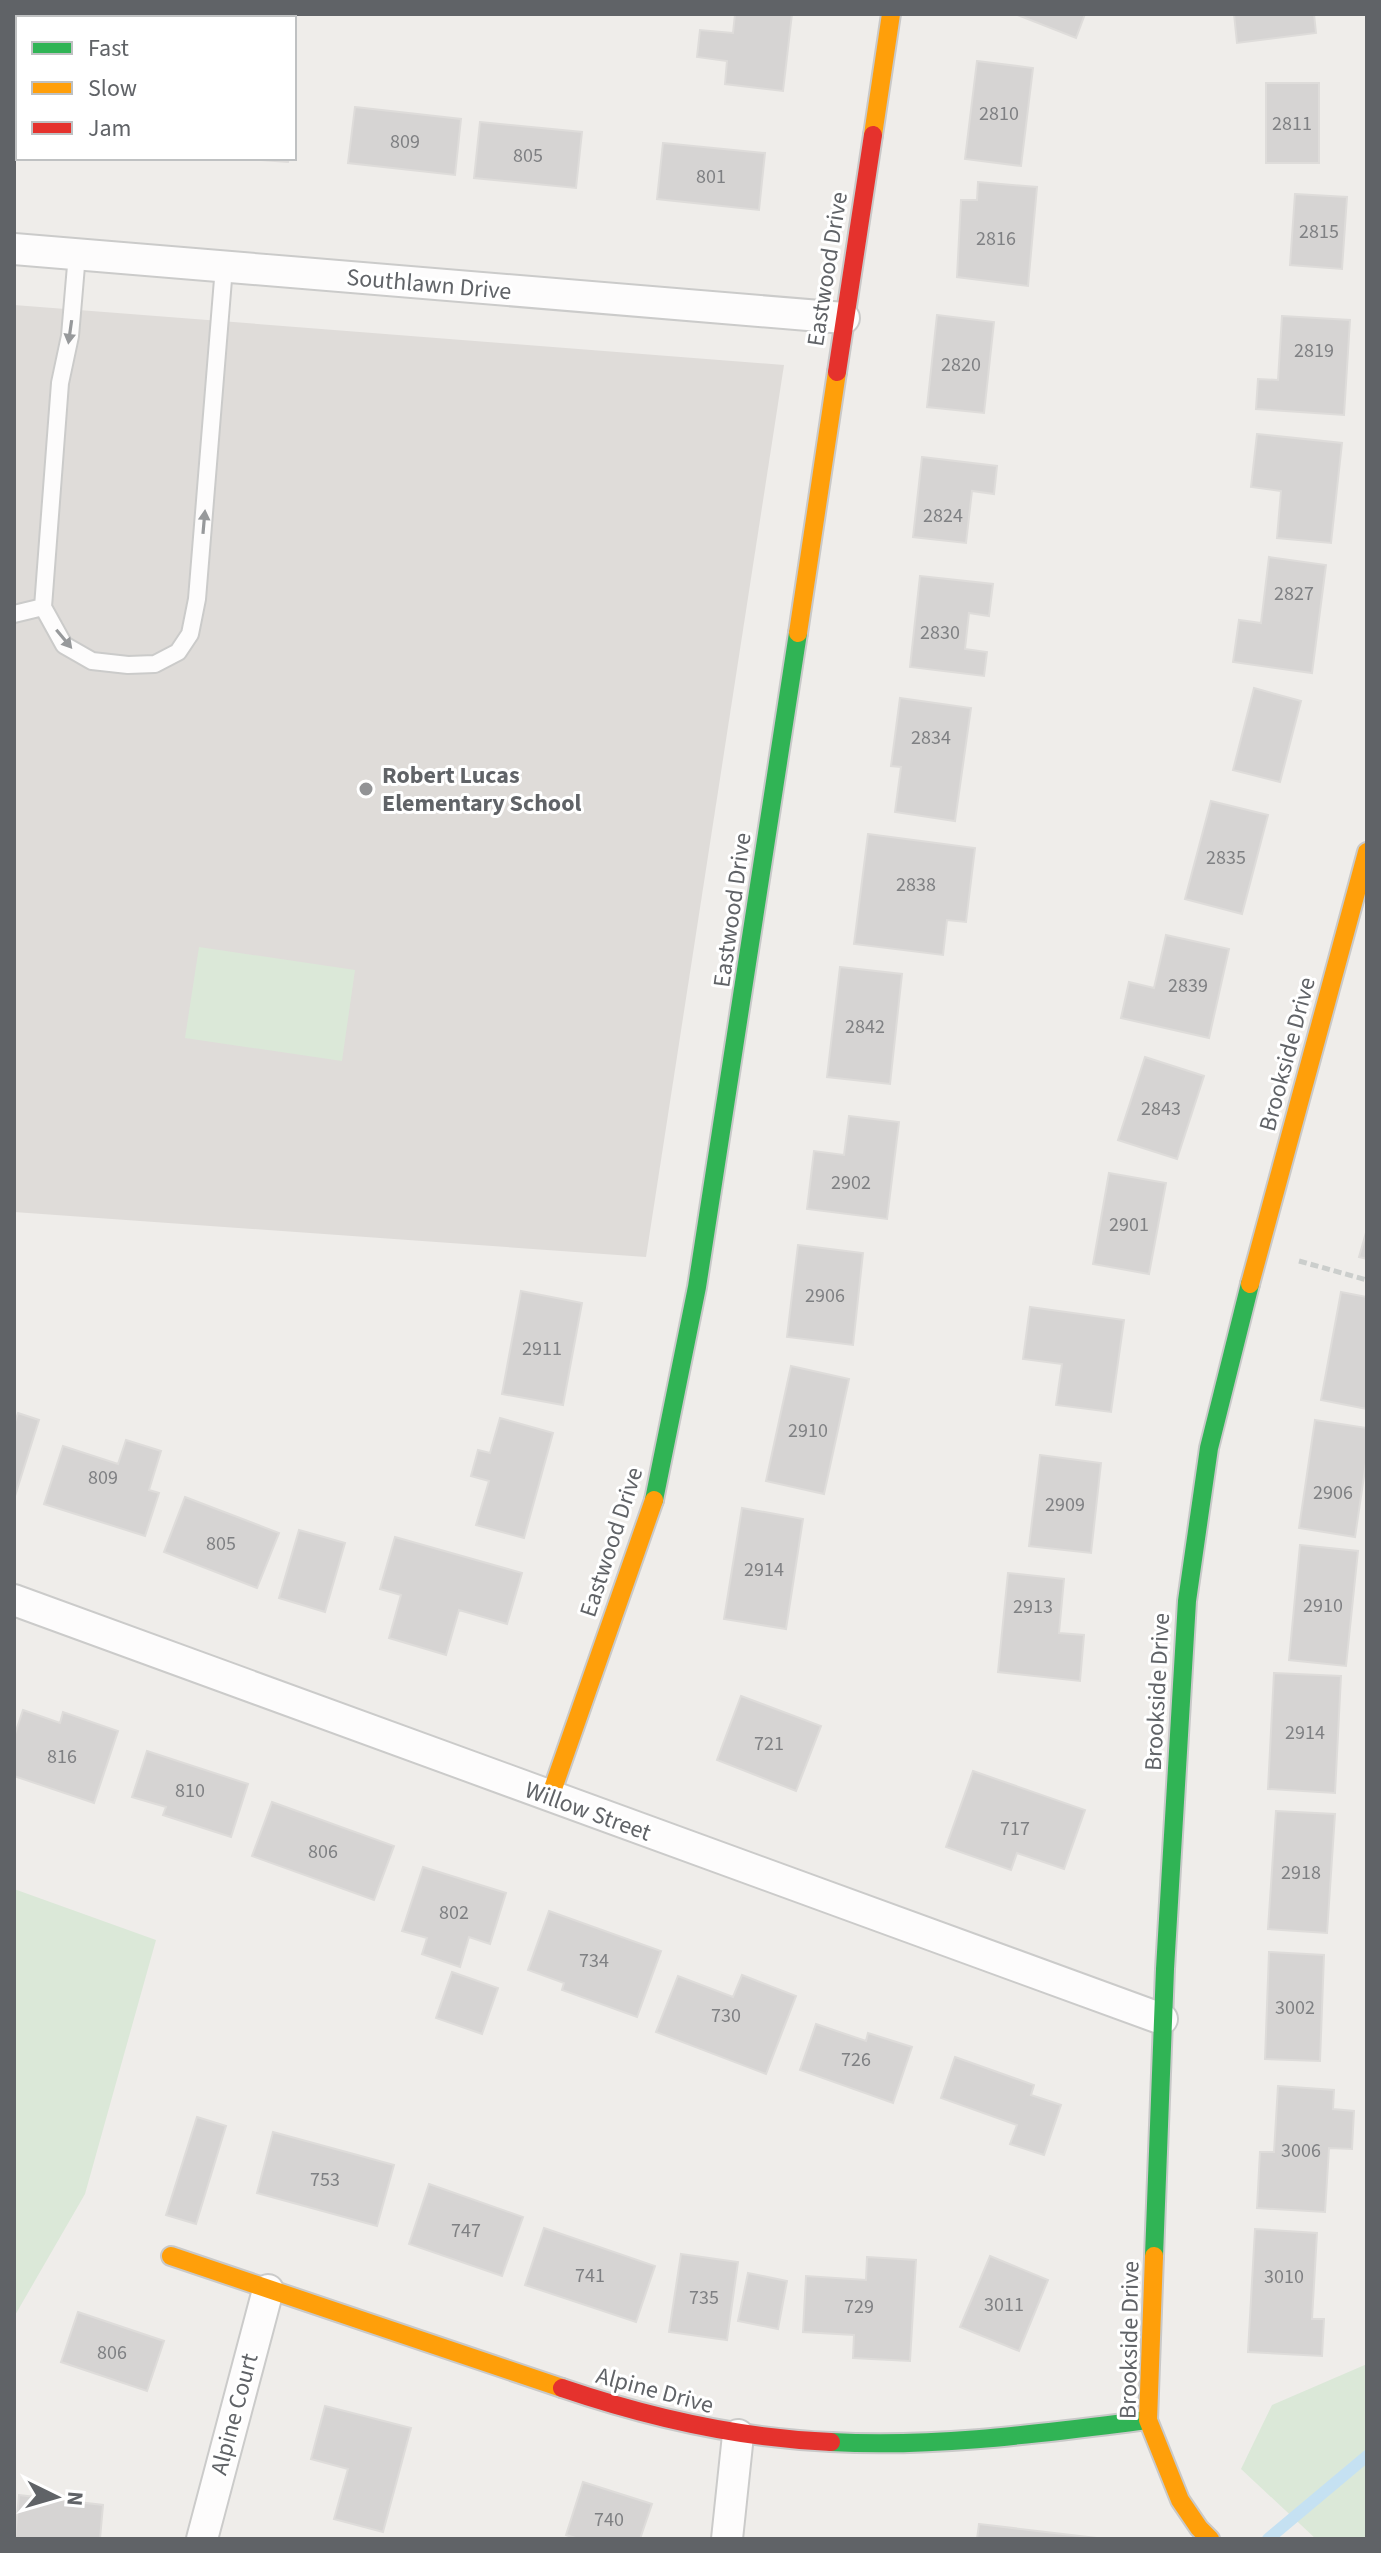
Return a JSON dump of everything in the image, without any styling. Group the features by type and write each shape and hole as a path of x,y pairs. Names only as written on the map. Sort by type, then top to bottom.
{"street":[{"name":"Eastwood Drive","path":"550,1797 653,1505 697,1287 753,937 891,14"},
{"name":"Southlawn Drive","path":"14,249 844,318"},
{"name":"Brookside Drive","path":"1205,2535 1170,2479 1148,2420 1162,2019 1187,1601 1209,1448 1259,1249 1367,852"},
{"name":"Willow Street","path":"14,1600 1162,2019"},
{"name":"Alpine Drive","path":"171,2256 630,2411 683,2426 738,2435 865,2444 987,2439 1148,2420"},
{"name":"Alpine Court","path":"202,2539 268,2290"},
{"path":"727,2539 738,2435"}],"lane":[{"path":"77,254 70,336 60,383 43,607 64,645 92,661 128,665 155,664 178,652 190,634 197,599 224,267"},
{"path":"14,614 43,607"}],"path":[{"path":"1259,1249 1367,1280"}],"shaded area":[{"name":"Robert Lucas Elementary School","path":"14,305 784,365 646,1257 14,1212"}],"green space":[{"path":"199,947 355,970 342,1061 185,1038"},
{"path":"14,1889 156,1940 85,2194 14,2317"},
{"path":"1367,2364 1367,2539 1316,2539 1241,2469 1272,2405"}],"building":[{"path":"735,14 792,14 783,91 725,84 727,61 697,57 700,30 733,33"},
{"path":"1015,14 1085,14 1076,38"},
{"path":"1234,14 1314,14 1316,33 1237,43"},
{"path":"977,61 1033,68 1021,166 965,159"},
{"path":"1266,83 1319,83 1319,163 1266,163"},
{"path":"355,107 461,119 455,175 348,163"},
{"path":"480,122 582,132 576,188 474,178"},
{"path":"663,143 765,153 759,210 657,199"},
{"path":"978,182 1037,187 1028,286 957,277 961,200 977,200"},
{"path":"1295,194 1347,197 1342,269 1290,265"},
{"path":"937,315 994,322 984,413 927,407"},
{"path":"1282,316 1350,320 1344,415 1256,409 1258,379 1278,380"},
{"path":"1257,434 1342,443 1331,543 1277,538 1281,491 1251,487"},
{"path":"922,457 997,466 994,494 972,491 966,543 913,537"},
{"path":"1269,557 1326,565 1312,673 1233,662 1239,620 1261,623"},
{"path":"920,576 993,584 989,616 969,613 965,649 987,652 984,676 910,667"},
{"path":"1254,688 1301,701 1280,782 1233,770"},
{"path":"900,698 971,708 955,821 895,812 901,767 891,766"},
{"path":"1211,801 1268,815 1242,914 1185,899"},
{"path":"868,834 975,848 966,922 947,920 943,955 854,944"},
{"path":"1166,935 1229,949 1209,1038 1121,1018 1129,982 1154,988"},
{"path":"840,967 902,974 890,1084 827,1077"},
{"path":"1145,1057 1204,1076 1177,1159 1118,1140"},
{"path":"849,1116 899,1122 887,1219 807,1209 814,1151 844,1155"},
{"path":"1109,1173 1166,1183 1149,1274 1093,1264"},
{"path":"1367,1229 1367,1259 1359,1257"},
{"path":"798,1245 863,1253 853,1345 787,1337"},
{"path":"521,1291 582,1303 563,1405 502,1394"},
{"path":"1341,1292 1367,1297 1367,1409 1321,1400"},
{"path":"1030,1307 1124,1320 1111,1412 1056,1405 1062,1364 1023,1359"},
{"path":"791,1366 849,1379 824,1494 766,1481"},
{"path":"18,1413 39,1420 15,1496 14,1425"},
{"path":"500,1418 553,1433 524,1538 476,1525 489,1481 471,1476 478,1450 490,1453"},
{"path":"1315,1420 1367,1428 1367,1456 1355,1537 1299,1528"},
{"path":"126,1440 161,1451 149,1490 159,1493 145,1536 44,1504 63,1446 118,1464"},
{"path":"1040,1455 1101,1463 1091,1553 1029,1546"},
{"path":"185,1497 279,1533 257,1588 164,1552"},
{"path":"742,1508 803,1519 786,1629 724,1619"},
{"path":"299,1530 345,1543 325,1612 279,1598"},
{"path":"395,1537 522,1573 507,1624 459,1610 446,1655 389,1638 401,1595 380,1589"},
{"path":"1300,1545 1358,1551 1346,1666 1289,1660"},
{"path":"1008,1573 1064,1579 1059,1633 1084,1635 1080,1681 998,1672"},
{"path":"1274,1673 1341,1676 1335,1793 1268,1789"},
{"path":"741,1696 821,1726 796,1791 717,1760"},
{"path":"23,1710 60,1723 63,1712 118,1731 94,1803 14,1776 14,1737"},
{"path":"147,1751 248,1784 231,1837 163,1815 166,1807 132,1797"},
{"path":"973,1771 1085,1810 1064,1869 1017,1853 1011,1870 946,1847"},
{"path":"272,1802 394,1846 374,1900 252,1856"},
{"path":"1276,1811 1335,1814 1327,1933 1268,1929"},
{"path":"423,1867 506,1893 490,1944 469,1937 460,1967 422,1954 427,1938 402,1931"},
{"path":"549,1911 661,1951 637,2017 562,1990 564,1983 528,1970"},
{"path":"1269,1952 1324,1955 1320,2061 1265,2059"},
{"path":"452,1972 498,1988 482,2034 436,2018"},
{"path":"742,1975 796,1996 766,2074 656,2032 678,1976 733,1997"},
{"path":"816,2024 866,2041 868,2033 912,2047 893,2103 800,2070"},
{"path":"955,2057 1034,2085 1031,2095 1061,2105 1044,2155 1010,2144 1017,2125 941,2098"},
{"path":"1278,2086 1334,2090 1333,2109 1354,2111 1352,2149 1329,2148 1325,2212 1257,2208 1260,2152 1274,2152"},
{"path":"197,2117 226,2126 196,2224 166,2215"},
{"path":"273,2132 394,2165 377,2226 257,2193"},
{"path":"429,2184 523,2217 502,2276 409,2244"},
{"path":"544,2228 655,2266 636,2322 525,2285"},
{"path":"1255,2229 1317,2233 1312,2319 1324,2319 1322,2356 1248,2352"},
{"path":"681,2254 738,2262 727,2340 669,2332"},
{"path":"990,2256 1048,2280 1019,2351 960,2327"},
{"path":"867,2257 916,2260 910,2361 853,2358 854,2335 803,2332 806,2276 866,2280"},
{"path":"748,2273 787,2281 778,2329 738,2321"},
{"path":"78,2312 164,2341 147,2391 61,2362"},
{"path":"325,2406 411,2428 383,2532 334,2519 348,2469 311,2459"},
{"path":"583,2482 652,2504 640,2539 579,2539 566,2535"},
{"path":"19,2495 103,2505 100,2539 15,2539"},
{"path":"979,2524 1097,2538 977,2539"}],"waterway":[{"path":"1268,2539 1367,2456"}],"traffic: fast":[{"path":"654,1500 697,1287 798,633"},
{"path":"1154,2256 1165,1969 1187,1601 1209,1448 1250,1284"},
{"path":"831,2442 950,2441 1148,2420"}],"traffic: slow":[{"path":"873,135 891,14"},
{"path":"798,633 837,372"},
{"path":"1250,1284 1367,852"},
{"path":"550,1797 654,1500"},
{"path":"171,2256 562,2388"},
{"path":"1154,2256 1148,2420 1180,2500 1210,2539"}],"traffic: jam":[{"path":"837,372 873,135"},
{"path":"562,2388 628,2409 695,2425 762,2436 831,2442"}],"place":[{"name":"Robert Lucas Elementary School","path":"366,789"}]}
